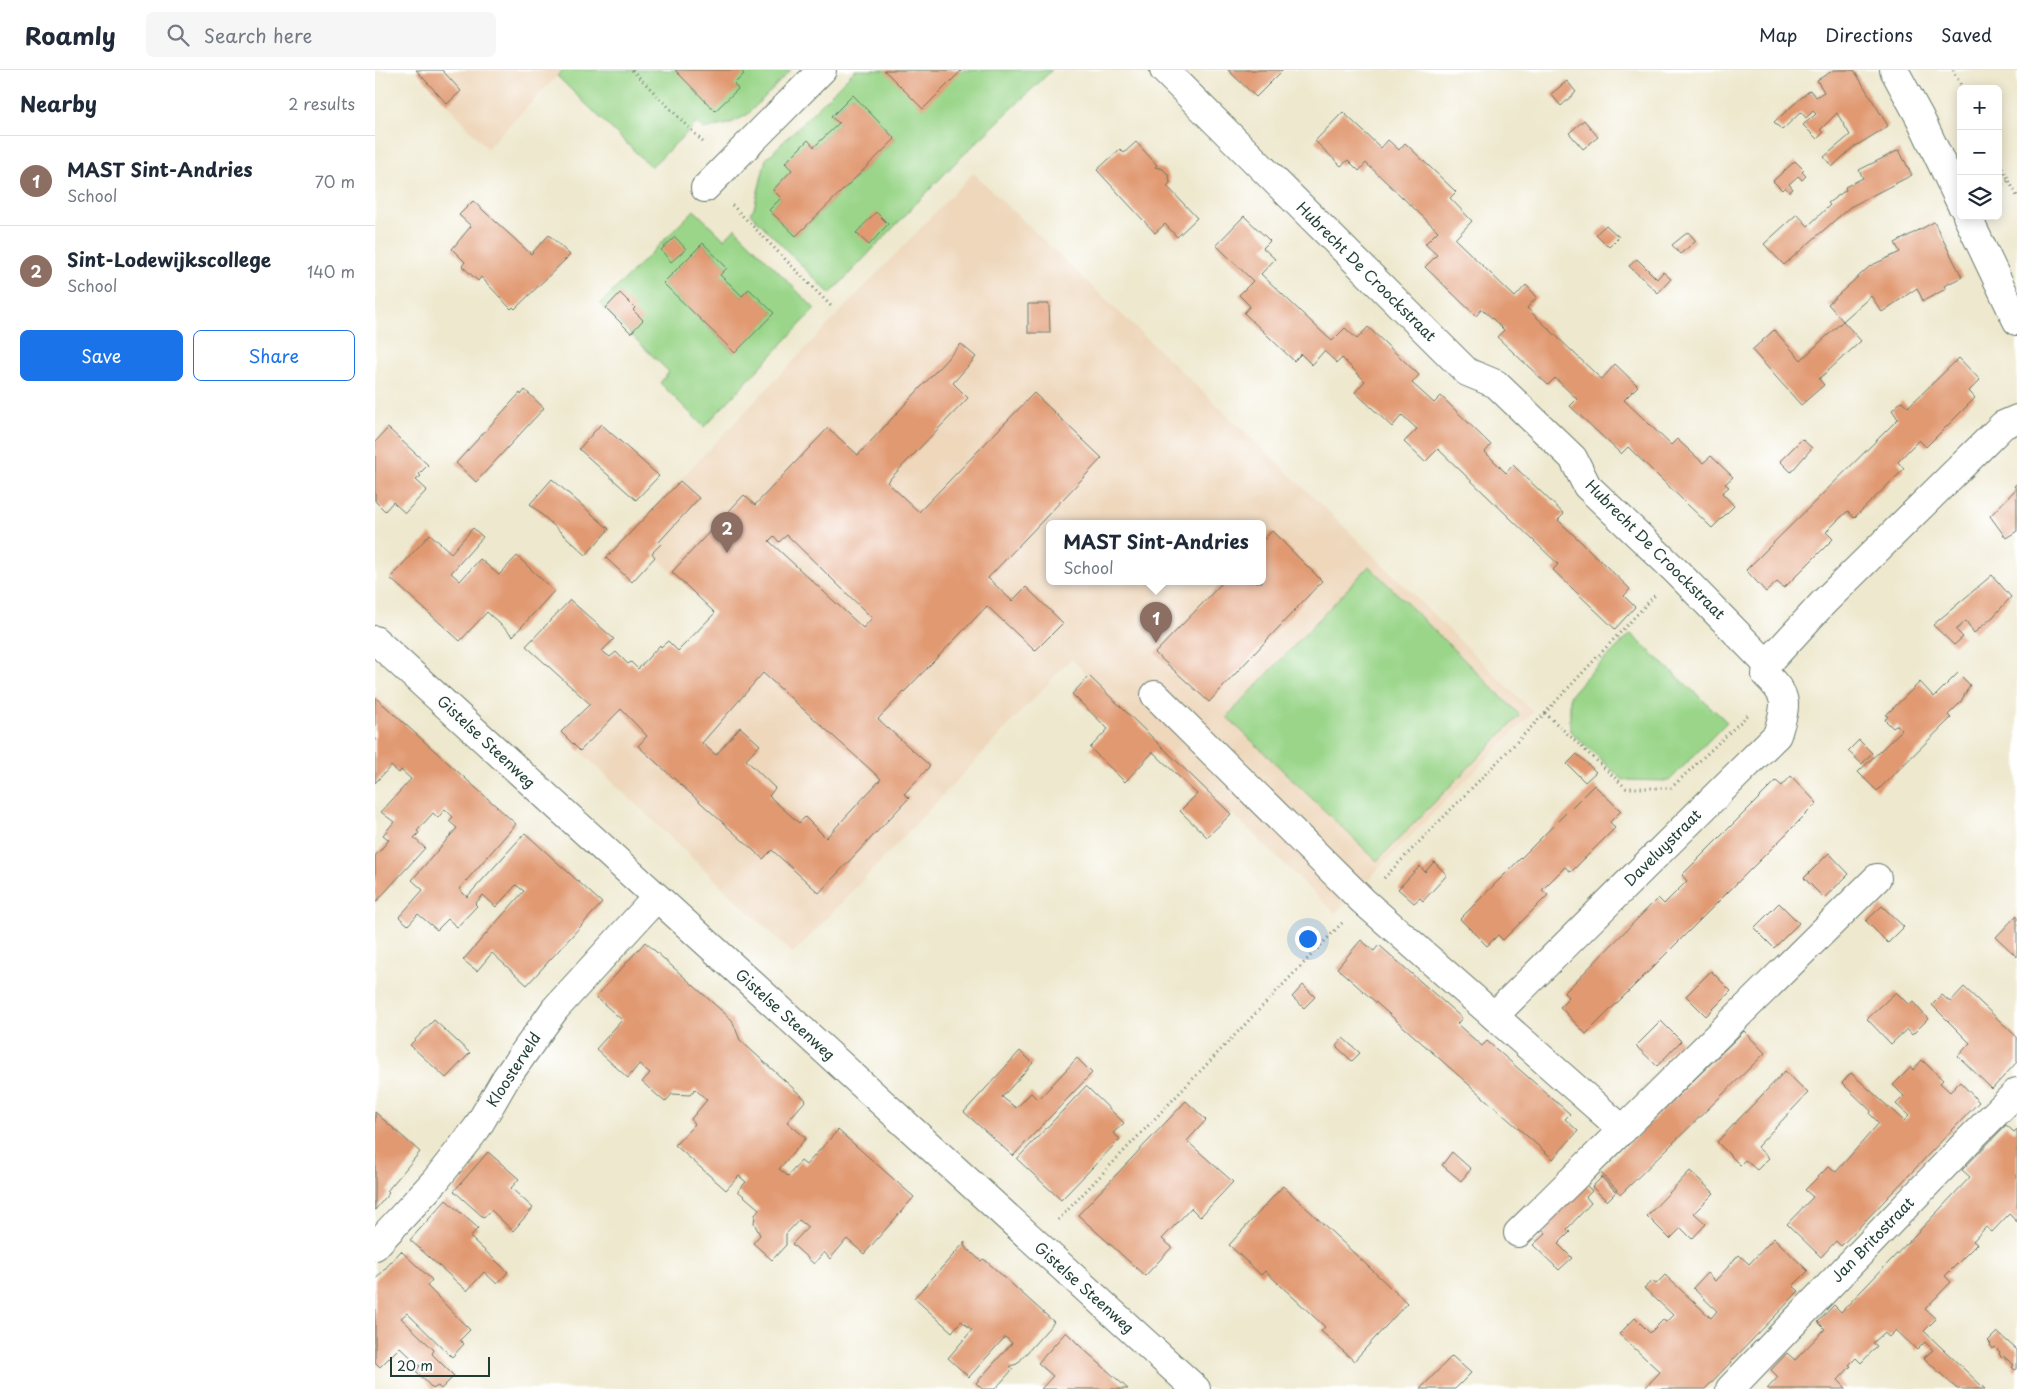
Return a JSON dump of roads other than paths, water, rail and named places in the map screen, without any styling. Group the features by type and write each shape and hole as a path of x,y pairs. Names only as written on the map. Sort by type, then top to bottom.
{"street":[{"path":"714,179 822,70"},
{"name":"Hubrecht De Croockstraat","path":"1164,70 1467,372 1496,384 1573,458 1587,486 1677,572 1773,675"},
{"path":"1894,70 1920,118 1957,196"},
{"path":"1969,220 2017,321"},
{"path":"1773,675 1823,603 2003,425 2017,419"},
{"name":"Gistelse Steenweg","path":"375,640 1196,1389"},
{"name":"Daveluystraat","path":"1494,1016 1777,735 1786,705 1773,675"},
{"path":"1155,695 1363,901 1623,1130"},
{"path":"1518,1233 1877,878"},
{"name":"Kloosterveld","path":"375,1246 435,1181 477,1128 506,1078 555,1008 656,898"},
{"name":"Jan Britostraat","path":"1730,1389 2017,1092"}],"place":[{"name":"Sint-Lodewijkscollege","path":"727,553"},
{"name":"MAST Sint-Andries","path":"1156,643"}]}
